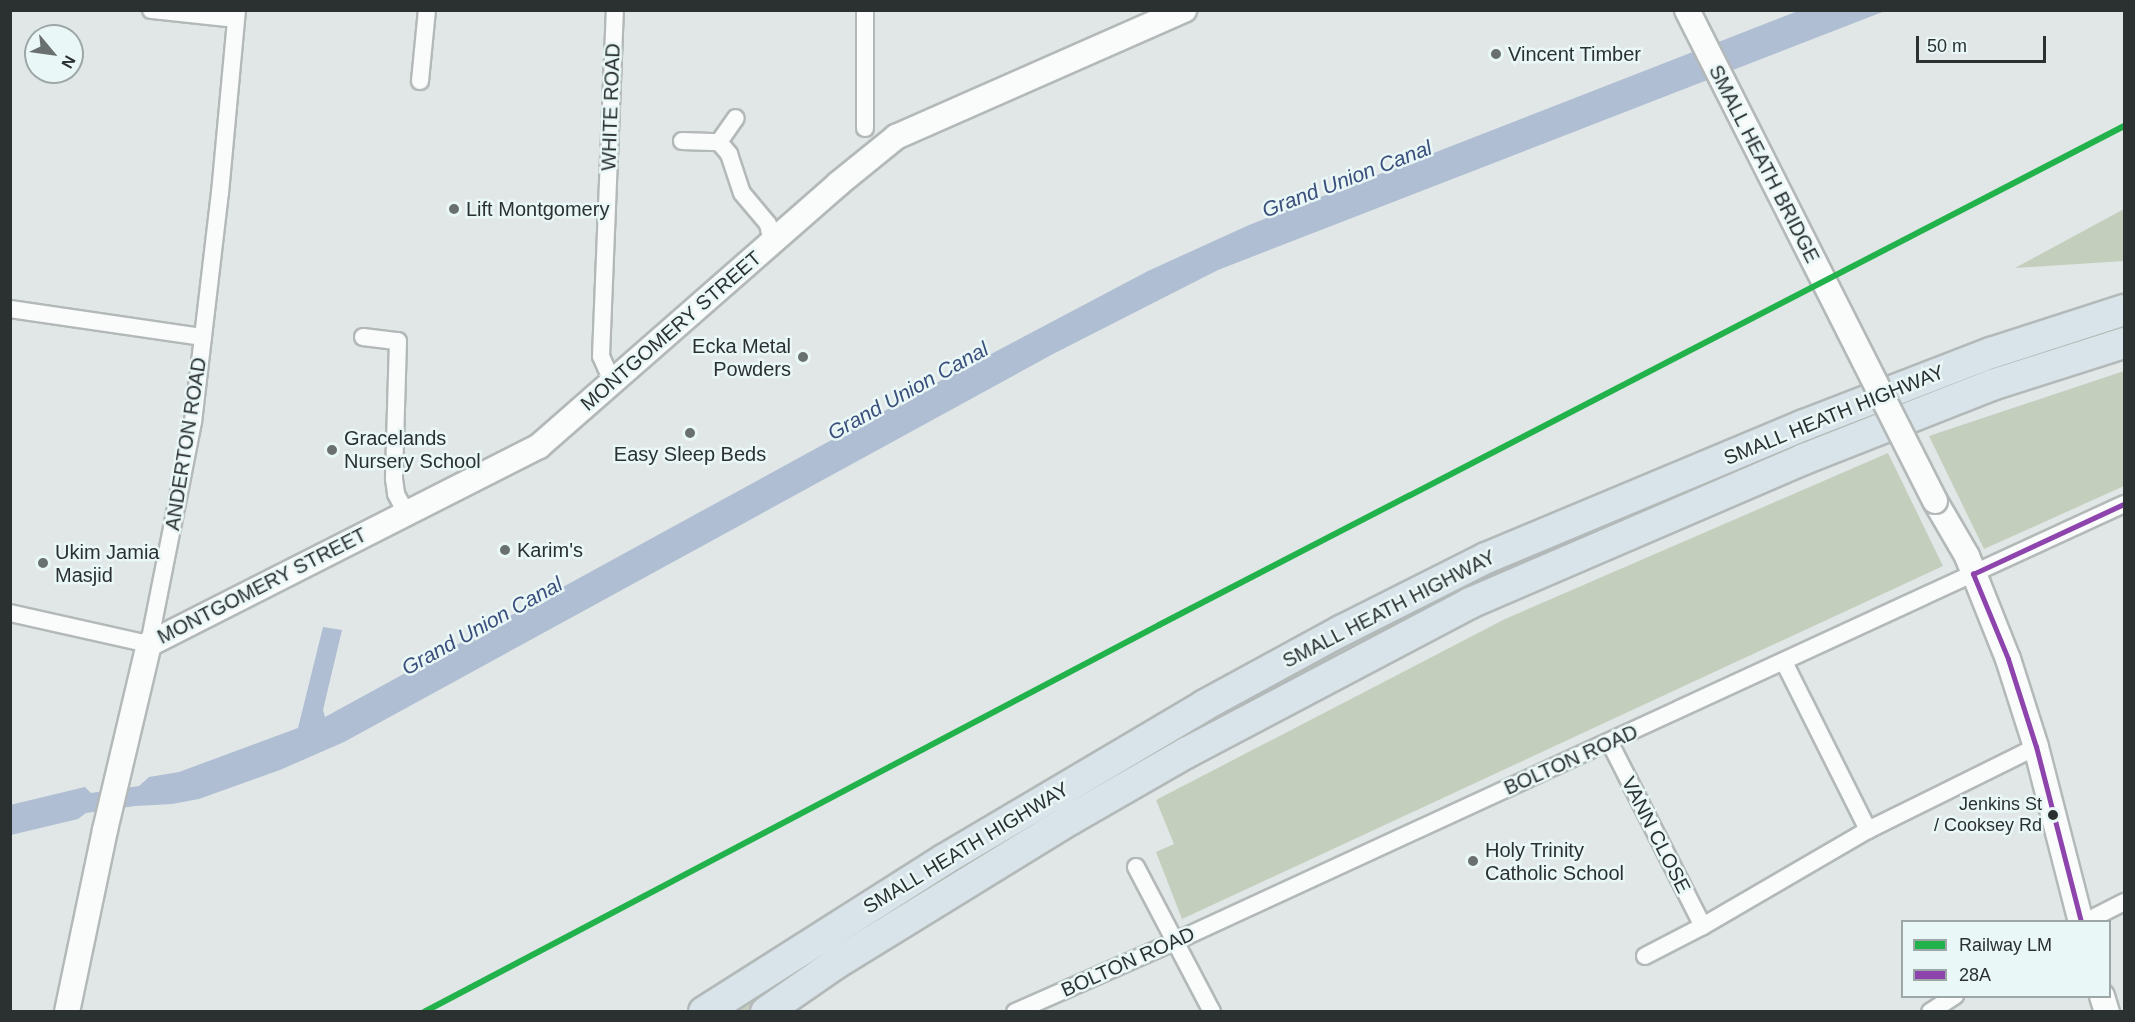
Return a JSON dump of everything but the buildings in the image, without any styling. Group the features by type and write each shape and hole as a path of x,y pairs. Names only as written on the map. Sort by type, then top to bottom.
{"highway":[{"name":"SMALL HEATH HIGHWAY","path":"704,1011 945,859 1205,705 1341,631 1486,558 1804,425 1991,353 2124,310"},
{"name":"SMALL HEATH HIGHWAY","path":"766,1011 835,964 1071,819 1197,748 1470,603 1804,459 1992,385 2124,343"}],"street":[{"path":"151,10 237,15"},
{"path":"420,81 427,10"},
{"name":"WHITE ROAD","path":"612,381 601,356 615,10"},
{"path":"865,10 865,128"},
{"name":"MONTGOMERY STREET","path":"149,644 539,446 876,151 896,137 1184,10"},
{"name":"SMALL HEATH BRIDGE","path":"1687,10 1935,501 1966,556 2008,659 2036,747 2083,920"},
{"name":"ANDERTON ROAD","path":"67,1011 105,830 149,644 189,449 220,193 237,15"},
{"path":"719,142 736,118"},
{"path":"682,141 719,142 729,154 742,193 768,224 771,243"},
{"path":"10,309 203,338"},
{"path":"363,337 399,341 394,479 396,494 406,513"},
{"name":"BOLTON ROAD","path":"1015,1011 1176,941 1610,743 2124,504"},
{"path":"10,613 149,644"},
{"path":"1784,662 1868,830"},
{"name":"VANN CLOSE","path":"1610,743 1703,926"},
{"path":"1645,956 1703,926 1868,830 2036,747"},
{"path":"1136,867 1212,1011"},
{"path":"2085,920 2124,902"},
{"path":"1929,1011 1952,998"}],"green space":[{"path":"2124,209 2124,261 2015,268"},
{"path":"2124,322 2124,332 1512,576 753,1011 719,1012 1209,717 1449,593 1856,409"},
{"path":"2124,371 2124,486 1984,549 1929,436"},
{"path":"1888,453 1943,566 1182,919 1156,852 1174,844 1156,800 1505,619"}],"water":[{"path":"1798,11 1885,11 1218,270 1053,354 344,742 280,770 199,799 86,813 78,819 11,835 10,805 85,787 91,793 139,786 149,777 179,772 298,728 323,627 342,630 323,710 325,717 921,391 1148,271 1249,225"}],"rail line":[{"name":"LM","path":"424,1012 1159,625 2124,126"}],"transit line":[{"name":"28A","path":"2080,920 2036,747 2008,659 1973,574 2124,504"}],"place":[{"name":"Vincent Timber","path":"1496,54"},
{"name":"Lift Montgomery","path":"454,209"},
{"name":"Ecka Metal Powders","path":"803,357"},
{"name":"Easy Sleep Beds","path":"690,433"},
{"name":"Gracelands Nursery School","path":"332,450"},
{"name":"Karim's","path":"505,550"},
{"name":"Ukim Jamia Masjid","path":"43,563"},
{"name":"Jenkins St / Cooksey Rd","path":"2053,815"},
{"name":"Holy Trinity Catholic School","path":"1473,861"}],"water label":[{"name":"Grand Union Canal","path":"1347,179"},
{"name":"Grand Union Canal","path":"908,391"},
{"name":"Grand Union Canal","path":"482,626"}]}
